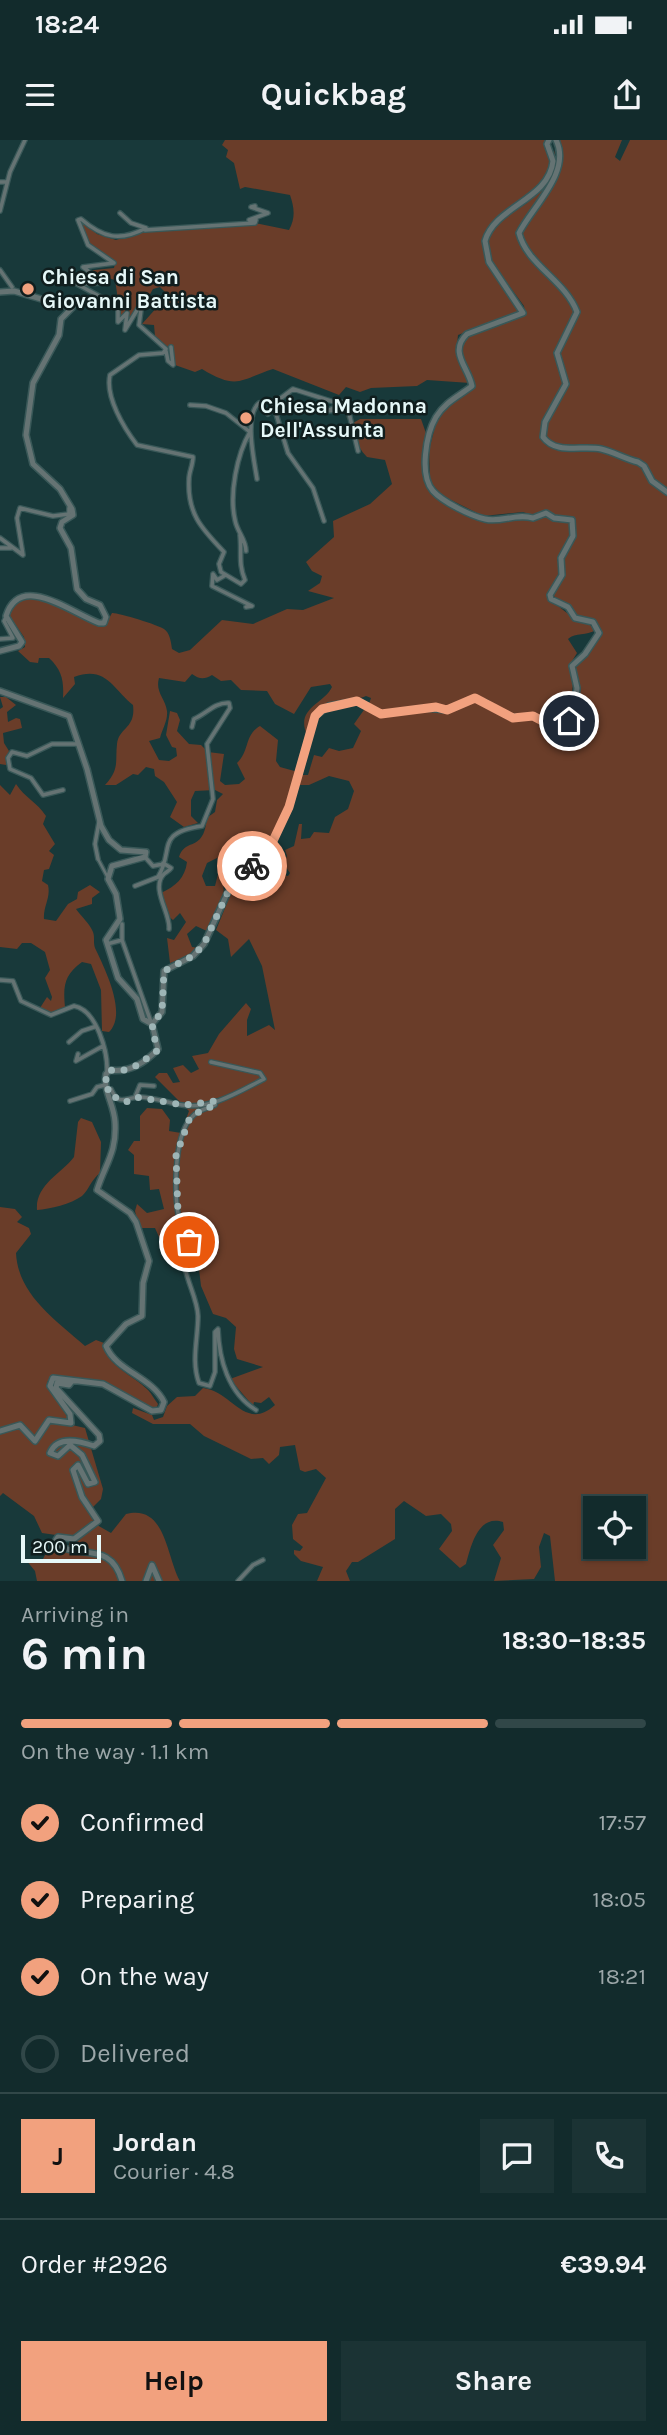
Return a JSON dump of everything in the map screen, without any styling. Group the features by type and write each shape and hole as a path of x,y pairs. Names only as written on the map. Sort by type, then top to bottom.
{"street":[{"path":"0,210 7,182 25,140"},
{"path":"152,1024 162,1012 164,971 193,956 204,944 237,872 246,866 272,871 279,868 279,859 272,843 289,807 315,716 322,709 357,701 381,714 436,707 447,710 475,698 513,718 533,716 550,725 569,721 574,716 576,688 572,666 586,654 599,633 593,622 575,618 568,607 551,599 550,595 562,575 561,558 572,538 572,520 554,518 546,513 533,518 523,514 482,518 435,492 429,482 426,463 436,418 453,398 472,386 459,356 460,341 467,334 523,313 489,262 485,241 496,222 526,201 549,174 553,161 547,144 549,140"},
{"path":"556,140 558,167 543,198 519,233 526,250 561,286 577,312 558,346 558,363 567,381 545,422 543,437 549,444 559,448 599,449 638,462 644,466 652,481 667,492"},
{"path":"0,182 7,182"},
{"path":"108,300 77,285 104,284 101,279 85,272 83,267 114,263 88,245 78,220 81,219 94,231 111,238 145,230 254,223 256,220 249,220 268,213 253,209 255,206"},
{"path":"120,214 145,230"},
{"path":"0,270 13,289"},
{"path":"0,292 13,289 71,305 90,300 118,301 118,322 127,313 125,330 142,302 139,325 166,349 168,361 173,365 171,347"},
{"path":"0,639 13,638 4,621 14,599 30,595 96,622 106,620 100,605 86,599 77,589 71,548 60,528 73,512 59,488 33,464 26,435 33,383 59,335 61,319 73,309 71,305"},
{"path":"166,349 161,354 139,355 115,371 109,378 110,393 137,445 193,457 188,478 191,508 201,530 225,552 219,564 224,576 237,583 245,582 240,560 240,535 234,518 234,491 241,453 250,432"},
{"path":"257,479 250,417 256,404 259,403 268,414 273,404 295,388 321,399 345,401 327,411 348,409 358,451"},
{"path":"273,404 288,453 313,488 324,521"},
{"path":"190,405 206,406 226,413 250,432"},
{"path":"0,538 22,555 24,553 17,518 20,508 53,516 69,514 70,510 59,488"},
{"path":"240,535 246,542 246,551"},
{"path":"0,548 13,548"},
{"path":"224,576 217,580 213,574 212,586 252,606 246,607"},
{"path":"0,651 19,646 22,642 6,617"},
{"path":"0,691 69,716 87,769 99,820 109,840 118,849 144,850 145,857 153,866 163,864 171,868 164,874 159,885 164,908 170,919 169,929"},
{"path":"135,886 158,877 164,854 175,834 187,828 202,826 208,815 213,799 207,744 227,715 230,704 226,702 210,709 194,719 192,727"},
{"path":"63,790 43,795 31,778 10,769 8,758 12,752 27,756 52,744 77,744"},
{"path":"99,820 96,834 98,859 107,876"},
{"path":"145,857 112,866 108,879 116,894 120,919 106,936 118,978 137,999 143,1019 152,1024"},
{"path":"107,1071 126,1072 157,1051 152,1024 122,940 122,924"},
{"path":"107,944 122,940"},
{"path":"0,980 12,981 21,1001 51,1015 67,1008 79,1007 86,1013 106,1048 105,1088 113,1106 115,1132 111,1159 97,1190 133,1216 149,1265 143,1283 142,1316 126,1324 106,1346 115,1359 152,1384 164,1402 159,1411 141,1407 103,1384 53,1378 49,1382 70,1414 71,1423 49,1420 35,1441 20,1425 0,1431"},
{"path":"69,1042 82,1031 95,1027"},
{"path":"78,1054 76,1061 103,1045"},
{"path":"70,1101 92,1094 97,1087 111,1089 116,1098 124,1102 135,1097 184,1105 216,1101 243,1091 264,1079 260,1073 211,1062"},
{"path":"135,1097 140,1085 154,1086"},
{"path":"216,1101 214,1106 201,1110 189,1120 176,1156 178,1213 182,1230 190,1241 185,1249 184,1265 198,1315 194,1357 199,1383 205,1387 211,1386 215,1372 215,1332 218,1329 225,1375 245,1401 256,1410"},
{"path":"72,1381 69,1385 58,1383 55,1388 99,1435 100,1441 94,1446 69,1441 55,1445 50,1453 58,1456 70,1445 78,1449 94,1482 88,1484 78,1465 73,1470 82,1497 98,1521 74,1539 58,1537 56,1540 67,1550 85,1550 107,1558 122,1581"},
{"path":"238,1581 253,1565 263,1560"},
{"path":"146,1581 152,1565 159,1581"}],"shaded area":[{"path":"225,140 546,140 552,161 548,174 528,196 501,215 484,238 484,252 490,268 522,311 458,335 456,355 470,383 427,380 417,386 371,388 360,392 346,387 339,395 273,369 239,381 224,380 202,369 195,372 175,365 169,348 155,336 154,325 142,324 159,305 165,292 160,287 153,289 149,296 141,297 131,319 128,321 126,309 121,319 115,280 85,271 114,268 115,263 90,247 81,221 97,234 116,240 141,232 192,227 235,227 255,223 289,230 294,212 290,195 245,187 240,189 234,163 226,157 228,150 222,145"},
{"path":"559,140 622,140 615,157 620,161 630,140 667,140 667,490 653,480 645,465 611,451 549,443 544,429 568,384 558,353 579,312 527,249 520,233 560,168"},
{"path":"555,150 554,173 517,233 528,255 562,291 575,312 555,353 564,383 543,421 541,438 547,444 560,449 600,451 638,464 643,467 650,482 667,494 667,1581 555,1581 550,1536 544,1533 539,1547 541,1567 534,1579 494,1581 501,1558 493,1545 504,1530 503,1522 494,1521 482,1527 473,1541 466,1564 460,1568 439,1549 452,1531 451,1524 441,1514 426,1516 404,1501 395,1509 395,1539 358,1562 352,1562 346,1571 350,1581 317,1581 323,1567 301,1561 294,1554 294,1550 300,1551 303,1547 293,1539 292,1525 298,1514 307,1513 326,1478 316,1469 305,1472 300,1470 295,1445 280,1447 279,1455 269,1464 263,1458 251,1459 204,1436 190,1424 153,1424 132,1413 133,1408 152,1415 154,1420 163,1417 167,1406 177,1397 195,1396 203,1388 255,1414 275,1405 269,1397 261,1403 254,1402 253,1406 230,1379 263,1367 237,1359 234,1349 236,1327 226,1318 213,1314 201,1286 197,1252 192,1246 194,1237 184,1234 176,1243 163,1246 155,1228 139,1228 135,1211 137,1204 147,1213 164,1209 159,1189 150,1190 149,1176 134,1174 134,1155 128,1150 134,1141 140,1141 140,1116 147,1108 162,1109 170,1120 169,1131 181,1133 189,1111 155,1077 159,1073 167,1073 173,1083 180,1082 173,1068 183,1065 191,1073 199,1069 192,1056 208,1053 219,1034 246,1003 251,1009 247,1020 247,1036 269,1025 275,1030 262,966 249,939 231,957 228,939 216,930 239,874 255,869 288,876 290,873 283,863 287,856 285,850 294,846 299,824 302,824 301,839 310,838 314,832 329,833 335,817 348,809 354,791 349,781 329,776 309,785 297,785 300,775 308,775 314,755 322,757 329,748 339,751 353,748 361,731 354,724 366,707 383,716 429,709 447,711 476,701 516,720 534,719 548,727 569,724 576,718 578,688 574,666 587,655 601,633 594,621 578,618 569,606 552,595 565,572 563,558 574,539 573,519 554,516 546,511 534,516 523,512 483,516 443,496 430,482 429,450 437,419 454,399 474,386 462,355 463,343 468,336 525,313 524,306 491,261 487,250 488,237 502,219 527,203 550,173"},
{"path":"346,416 353,423 360,419 421,419 427,436 429,491 486,521 543,515 570,521 570,537 557,560 562,569 548,595 575,619 596,630 568,639 577,653 569,666 573,684 569,716 549,723 534,714 509,713 487,699 473,695 446,707 430,705 381,712 369,704 371,698 366,696 322,706 307,735 305,718 312,707 328,693 332,687 330,684 311,687 294,714 275,704 267,691 241,690 231,680 221,681 212,675 202,678 192,674 185,682 159,678 158,687 166,706 167,718 160,738 149,741 159,760 169,761 177,756 176,748 172,747 166,735 170,711 177,713 180,720 177,731 189,744 201,745 208,752 224,754 220,781 225,785 239,784 245,779 237,763 251,734 260,726 278,740 276,761 280,767 298,772 286,811 271,841 276,867 244,865 230,883 227,879 230,857 221,860 217,858 207,863 202,876 206,886 215,886 218,874 224,888 219,910 209,932 196,926 187,934 192,947 199,948 188,957 170,963 167,938 174,940 186,922 180,913 173,920 168,916 161,893 182,877 187,862 179,857 186,847 202,836 208,817 215,812 217,800 223,794 215,790 195,791 191,800 191,816 198,823 184,827 170,817 177,802 164,782 155,776 154,769 146,767 138,775 133,774 116,785 105,785 115,769 118,738 132,719 133,705 108,680 94,674 74,677 75,684 63,698 63,686 57,667 49,658 39,658 38,663 30,662 18,651 25,647 24,637 8,614 12,603 34,599 56,604 97,626 107,622 112,613 121,615 164,629 169,635 172,649 179,653 190,650 222,620 253,624 287,609 303,610 334,598 308,591 320,583 322,576 312,571 306,562 334,537 333,521 370,504 392,484 385,460 367,457 357,443"},
{"path":"0,697 6,697 16,705 7,712 8,722 20,719 22,728 3,733 4,743 9,751 6,765 0,764 0,709 3,707"},
{"path":"16,784 46,816 43,824 55,844 49,851 54,855 49,869 44,870 42,881 48,885 49,890 44,919 56,921 68,904 77,899 78,892 90,885 100,892 92,898 92,904 76,909 93,932 95,948 113,990 116,1014 109,1032 102,1031 101,990 91,964 82,962 71,972 65,987 65,1007 50,1014 40,1008 47,997 51,1001 52,997 45,978 50,970 45,952 31,943 22,943 17,949 0,947 0,785 10,795"},
{"path":"81,1118 92,1122 101,1142 100,1173 77,1199 60,1206 37,1210 37,1201 44,1187 74,1157 78,1122"},
{"path":"0,1207 15,1209 22,1217 17,1222 29,1228 31,1234 16,1253 18,1268 40,1306 85,1346 96,1340 104,1343 108,1357 143,1385 158,1404 156,1409 149,1408 105,1381 54,1375 47,1382 72,1425 85,1428 103,1489 101,1499 89,1511 97,1525 111,1533 126,1514 139,1513 149,1517 163,1534 180,1581 37,1581 35,1571 26,1560 42,1561 47,1551 60,1551 69,1545 70,1537 42,1533 34,1516 3,1493 0,1496"}],"way so far":[{"path":"189,1242 190,1239 182,1230 178,1213 176,1156 189,1120 201,1110 214,1106 216,1101 180,1105 170,1101 158,1102 135,1097 124,1102 116,1098 111,1089 106,1090 106,1074 110,1070 123,1072 131,1069 157,1051 152,1024 161,1017 162,974 167,968 198,952 208,937 237,872 246,866 252,866"}],"place":[{"name":"Chiesa di San Giovanni Battista","path":"28,289"},
{"name":"Chiesa Madonna Dell'Assunta","path":"246,418"}],"route":[{"path":"252,866 272,871 279,868 279,859 272,846 273,838 289,807 315,716 322,709 362,701 381,714 436,707 447,710 468,698 475,698 513,718 533,716 550,725 569,721"}]}
